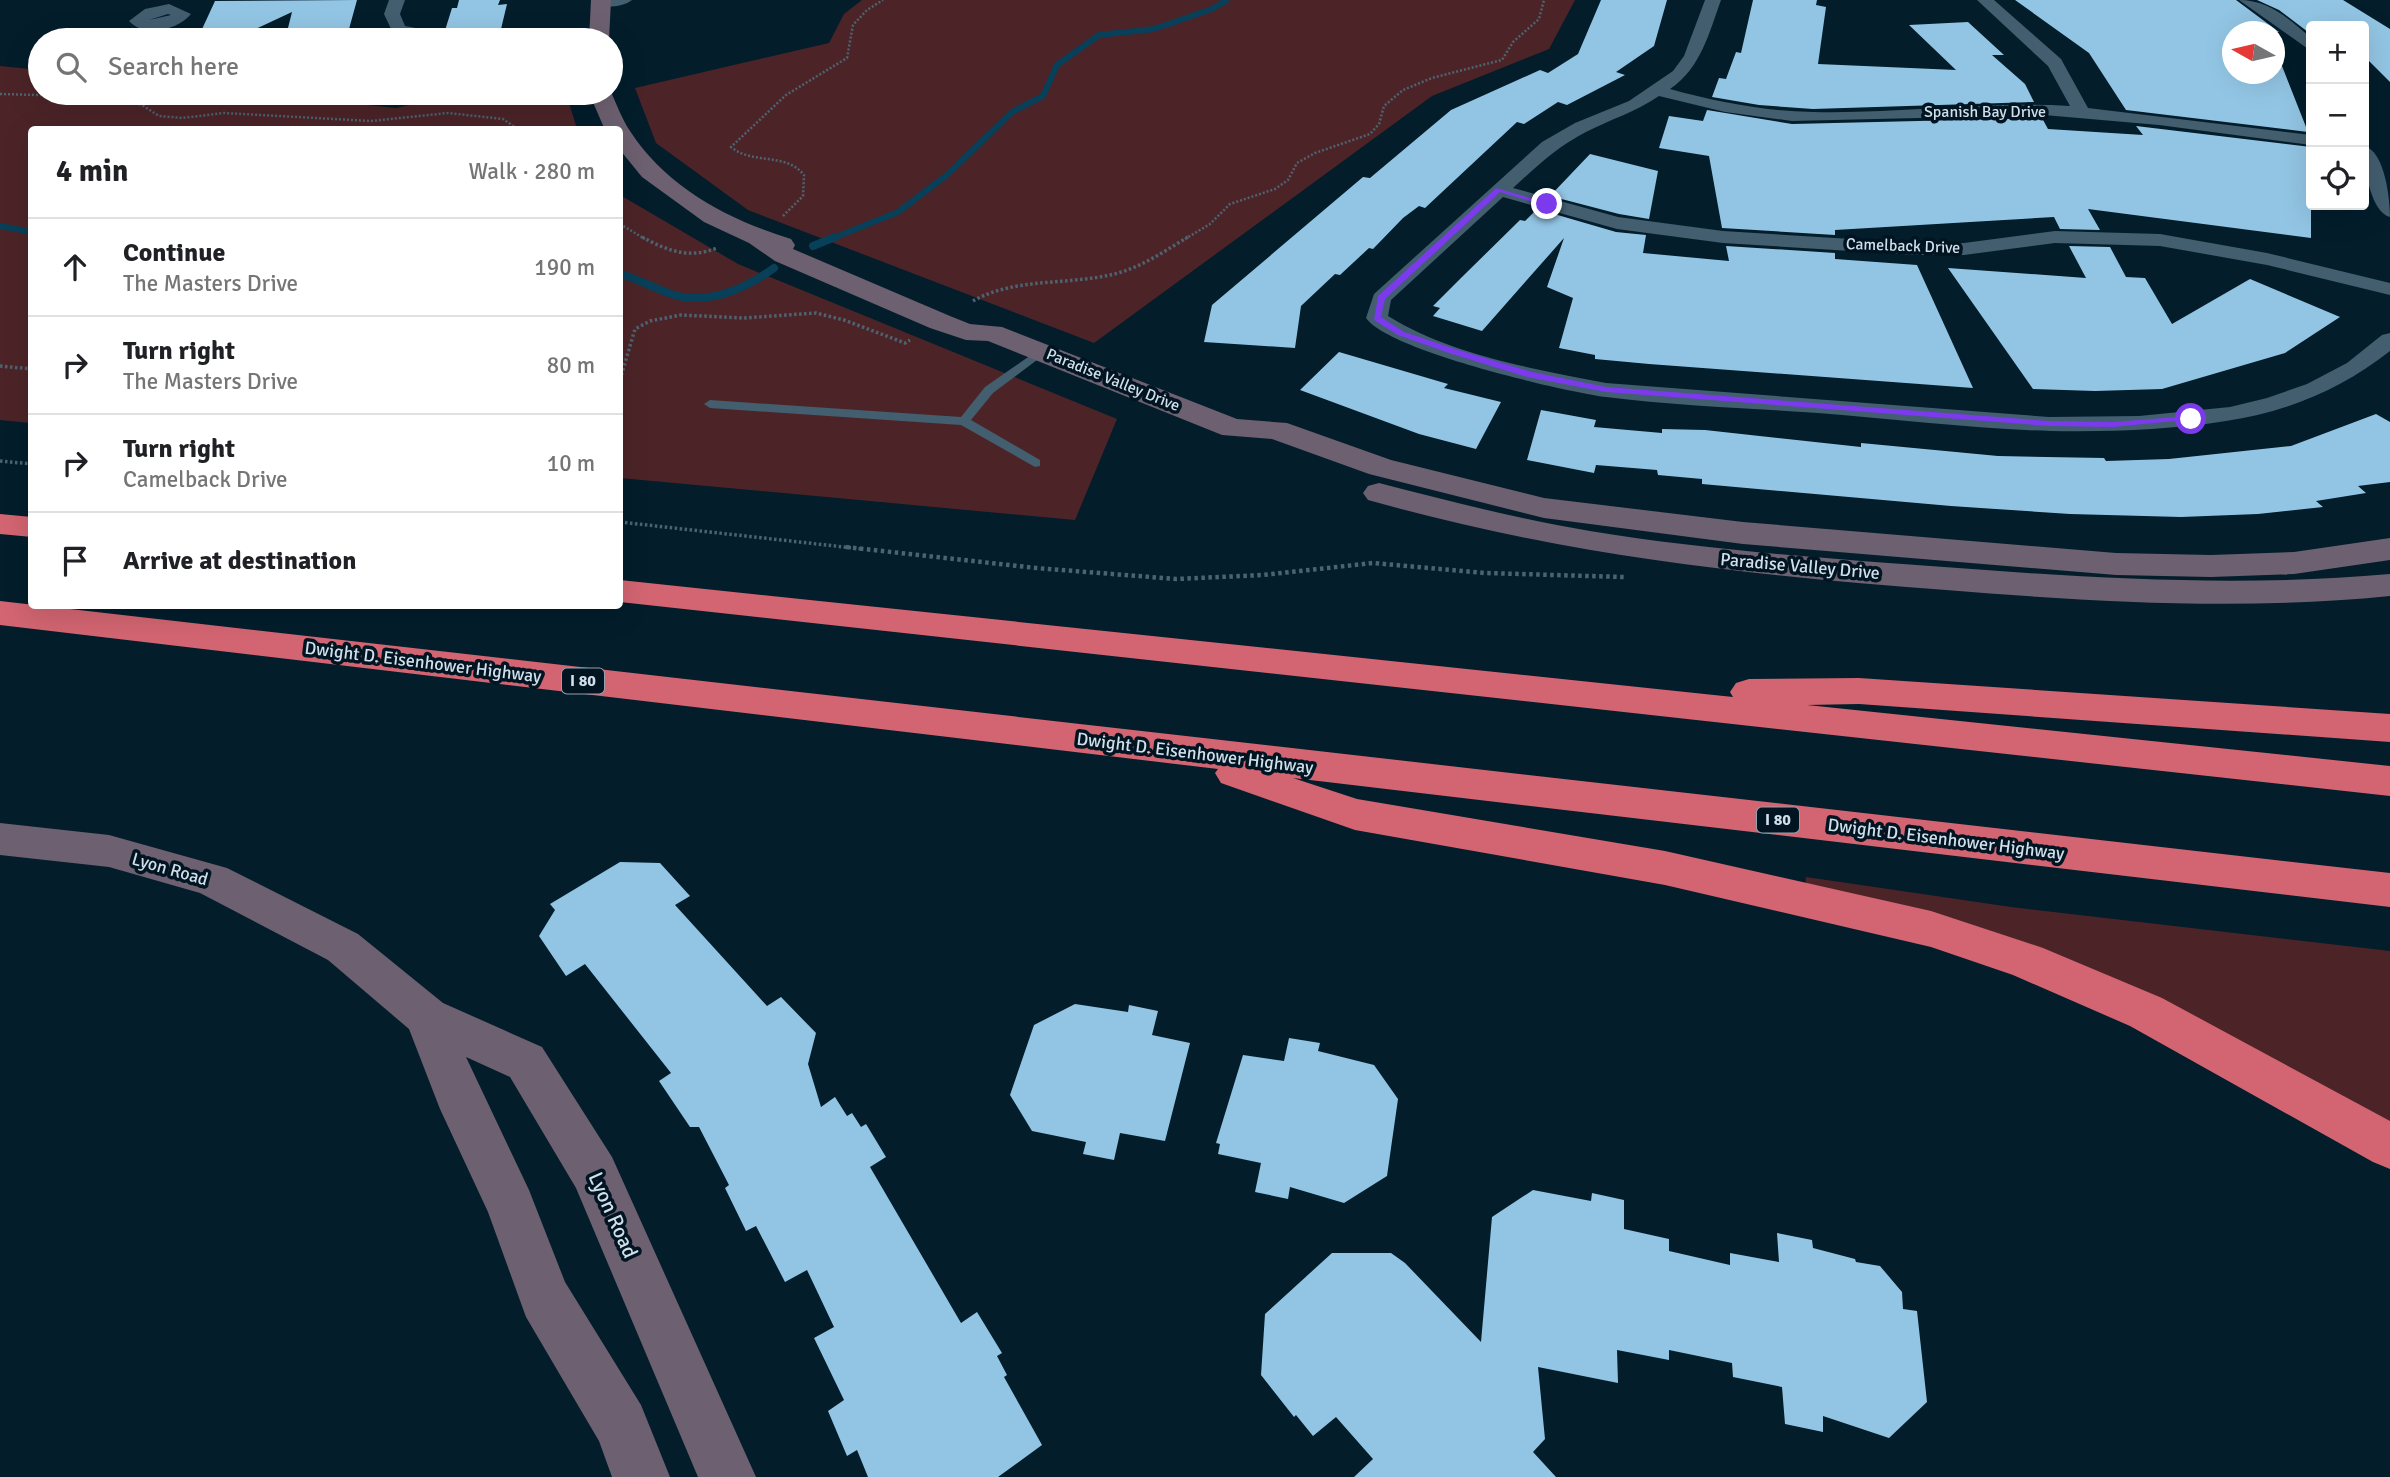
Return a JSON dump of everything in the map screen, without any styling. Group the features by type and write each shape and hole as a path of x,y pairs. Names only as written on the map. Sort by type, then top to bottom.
{"highway":[{"path":"0,524 28,527"},
{"path":"623,591 2390,781"},
{"name":"Dwight D. Eisenhower Highway","path":"0,613 2390,890"},
{"path":"1553,693 1859,691 2390,728"},
{"path":"1167,750 1354,814 1665,868 1931,929 2027,961 2146,1012 2390,1146"}],"street":[{"path":"397,0 392,14 399,28"},
{"path":"600,28 601,1 624,0"},
{"path":"1713,0 1692,56 1679,75 1660,91 1581,127 1548,146 1381,298 1377,318 1401,333 1452,351 1531,375 1606,390 2049,424 2113,424 2191,419 2295,399 2342,377 2390,340"},
{"path":"1985,0 2006,22 2040,46 2055,63 2082,113"},
{"path":"2247,0 2282,21 2306,42"},
{"name":"Spanish Bay Drive","path":"1660,91 1737,110 1787,116 1836,118 2007,109 2082,113 2306,139"},
{"path":"606,105 615,126"},
{"name":"Paradise Valley Drive","path":"623,138 640,162 668,187 703,210 784,255 949,325 966,332 992,333 1233,428 1276,430 1380,467 1460,489 1544,508 1718,531 1914,549 2157,565 2294,563 2390,550"},
{"path":"2369,163 2390,211"},
{"name":"Camelback Drive","path":"1499,190 1617,223 1723,237 1916,249 1964,249 2055,237 2160,240 2267,259 2390,289"},
{"name":"Paradise Valley Drive","path":"1233,428 1256,451 1383,495 1443,513 1534,534 1628,549 1909,576 2133,593 2232,595 2390,585"},
{"name":"Lyon Road","path":"0,839 109,851 212,880 343,947 426,1017 526,1062 595,1173 727,1477"},
{"name":"Lyon Road","path":"426,1017 464,1108 511,1207 545,1297 621,1425 641,1477"}],"lane":[{"path":"964,421 989,390 1041,352"},
{"path":"710,404 964,421 1035,463"}],"path":[{"path":"782,216 797,207 803,197 806,180 802,171 787,163 738,154 731,147 786,95 847,58 851,50 850,31 866,10 883,0"},
{"path":"974,301 992,290 1108,276 1131,270 1210,224 1230,204 1275,189 1287,180 1297,163 1370,134 1379,124 1384,106 1403,90 1432,78 1502,60 1512,42 1536,25 1545,7 1544,0"},
{"path":"0,94 28,95"},
{"path":"142,105 159,116 182,118 224,113 371,121 448,113 503,119 513,126"},
{"path":"623,226 675,254 704,255 720,246"},
{"path":"623,370 635,329 650,319 672,313 738,319 811,313 827,315 905,343 915,337"},
{"path":"0,366 28,369"},
{"path":"0,461 28,464"},
{"path":"623,522 1036,568 1176,579 1263,575 1373,563 1485,573 1633,577"}],"shaded area":[{"path":"862,0 1575,0 1549,49 1432,96 1094,343 748,210 656,143 635,88 829,43 844,14"},
{"path":"0,66 28,69 28,105 367,105 396,108 409,105 570,105 576,126 28,126 28,423 0,420"},
{"path":"623,197 738,264 1117,419 1075,520 623,478"},
{"path":"1806,877 2011,907 2390,951 2390,1127 1805,889"}],"building":[{"path":"357,0 349,28 288,28 292,12 258,28 203,28 215,1"},
{"path":"459,0 500,0 498,5 507,4 501,28 446,28 452,8 457,8"},
{"path":"1601,0 1667,0 1654,46 1616,72 1625,75 1567,105 1558,102 1524,124 1517,122 1425,208 1419,206 1403,218 1373,249 1369,248 1340,275 1335,274 1301,306 1295,348 1204,342 1212,305 1363,177 1370,178 1451,110 1540,70 1548,73 1578,54"},
{"path":"1753,0 1817,0 1816,5 1826,7 1818,64 1956,70 1909,25 1968,22 2004,55 1992,55 2025,84 2034,102 1813,109 1759,105 1712,97 1719,78 1726,79 1736,52 1741,53"},
{"path":"2015,0 2236,0 2264,21 2222,21 2222,84 2285,84 2285,74 2306,132 2126,110 2089,53"},
{"path":"2257,0 2343,0 2390,29 2390,82 2369,61 2369,21 2306,21 2306,30 2279,10"},
{"path":"1707,110 1792,124 2042,118 2048,129 2143,135 2136,126 2306,146 2306,210 2311,210 2311,238 2088,209 2100,230 2060,229 2054,217 1835,230 1835,235 1722,228 1709,156 1659,148 1669,116 1703,121"},
{"path":"1590,154 1658,171 1649,219 1550,196"},
{"path":"1537,209 1616,232 1646,235 1643,253 1729,261 1726,246 1835,253 1835,259 1917,265 1973,388 1595,359 1595,355 1559,348 1573,298 1547,287 1564,238 1482,331 1433,316 1440,308 1433,306 1520,220 1525,221"},
{"path":"2069,246 2110,247 2126,277 2145,278 2172,324 2250,279 2340,317 2285,353 2162,389 2033,389 1948,268 2086,278"},
{"path":"1339,352 1448,384 1444,388 1501,402 1476,449 1419,434 1300,390"},
{"path":"1541,410 1596,420 1594,427 1662,433 1662,429 1705,430 1861,447 1861,443 1998,456 2104,458 2106,461 2169,459 2291,446 2376,414 2390,422 2390,482 2358,486 2366,493 2316,501 2323,507 2258,514 2181,517 2070,514 1951,506 1702,484 1702,479 1658,475 1657,470 1596,465 1594,473 1527,460"},
{"path":"620,862 660,863 690,896 675,905 767,1006 781,997 816,1033 808,1064 821,1107 835,1097 847,1116 852,1113 861,1127 866,1124 886,1157 870,1167 961,1323 977,1312 1002,1353 997,1356 1007,1375 1004,1377 1042,1445 998,1477 868,1477 857,1450 847,1456 828,1411 844,1400 814,1338 834,1327 807,1270 785,1282 756,1226 746,1231 725,1188 729,1185 699,1127 690,1127 659,1081 671,1073 585,964 566,976 539,936 555,910 550,904"},
{"path":"1075,1004 1128,1012 1129,1005 1158,1011 1152,1035 1190,1043 1165,1141 1120,1133 1114,1160 1083,1154 1086,1142 1032,1131 1010,1095 1034,1025"},
{"path":"1289,1038 1320,1043 1318,1051 1374,1065 1398,1099 1387,1176 1344,1203 1290,1187 1288,1199 1255,1192 1261,1163 1218,1154 1220,1144 1216,1143 1243,1055 1284,1061"},
{"path":"1533,1190 1591,1201 1592,1193 1624,1200 1624,1229 1669,1239 1669,1251 1730,1265 1730,1253 1779,1262 1777,1233 1812,1240 1813,1248 1855,1259 1856,1262 1880,1266 1902,1292 1903,1309 1917,1311 1927,1402 1889,1438 1823,1416 1823,1432 1785,1424 1782,1387 1733,1377 1732,1363 1669,1350 1669,1360 1617,1350 1618,1383 1538,1367 1545,1439 1533,1452 1556,1477 1354,1477 1373,1459 1336,1417 1313,1436 1296,1415 1294,1417 1261,1375 1265,1314 1332,1253 1391,1253 1405,1263 1481,1342 1492,1217"}],"waterway":[{"path":"831,239 898,212 947,175 1012,112 1043,96 1057,65 1099,35 1154,29 1212,9 1227,0"},
{"path":"0,226 28,231"},
{"path":"813,246 835,237"},
{"path":"623,275 671,294 698,298 738,289 774,268"}],"route":[{"path":"1547,204 1499,190 1381,298 1377,318 1401,333 1452,351 1531,375 1606,390 1826,409 2049,424 2113,424 2191,419"}]}
